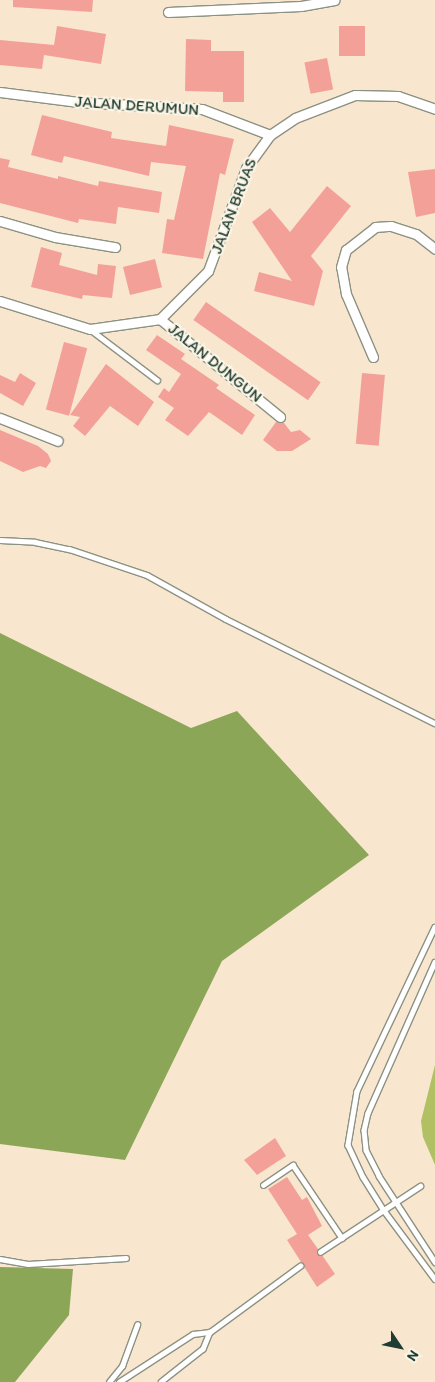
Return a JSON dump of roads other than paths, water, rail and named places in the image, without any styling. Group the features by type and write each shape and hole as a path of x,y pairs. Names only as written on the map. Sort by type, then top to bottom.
{"street":[{"path":"168,12 301,6 334,0"},
{"name":"JALAN DERUMUN","path":"0,92 78,102 202,109 270,135"},
{"name":"JALAN BRUAS","path":"160,319 208,271 246,168 270,135 295,118 355,95 398,96 435,109"},
{"path":"0,221 55,237 115,247"},
{"path":"373,356 346,294 341,266 346,250 374,227 391,226 416,234 435,249"},
{"name":"JALAN DUNGUN","path":"0,301 90,329 160,319 280,417"},
{"path":"0,418 58,441"}],"lane":[{"path":"90,329 156,380"},
{"path":"0,540 35,542 69,549 147,575 226,619 435,723"},
{"path":"435,927 362,1078 353,1106 348,1144 363,1177 383,1209 435,1279"},
{"path":"435,962 368,1113 364,1130 366,1150 394,1201 435,1262"},
{"path":"263,1185 293,1166 342,1238"},
{"path":"320,1252 394,1201 420,1186"},
{"path":"0,1259 28,1264 126,1258"},
{"path":"119,1382 193,1334 210,1332 300,1266"},
{"path":"109,1382 122,1366 138,1326"},
{"path":"161,1382 203,1349 210,1332"}]}
